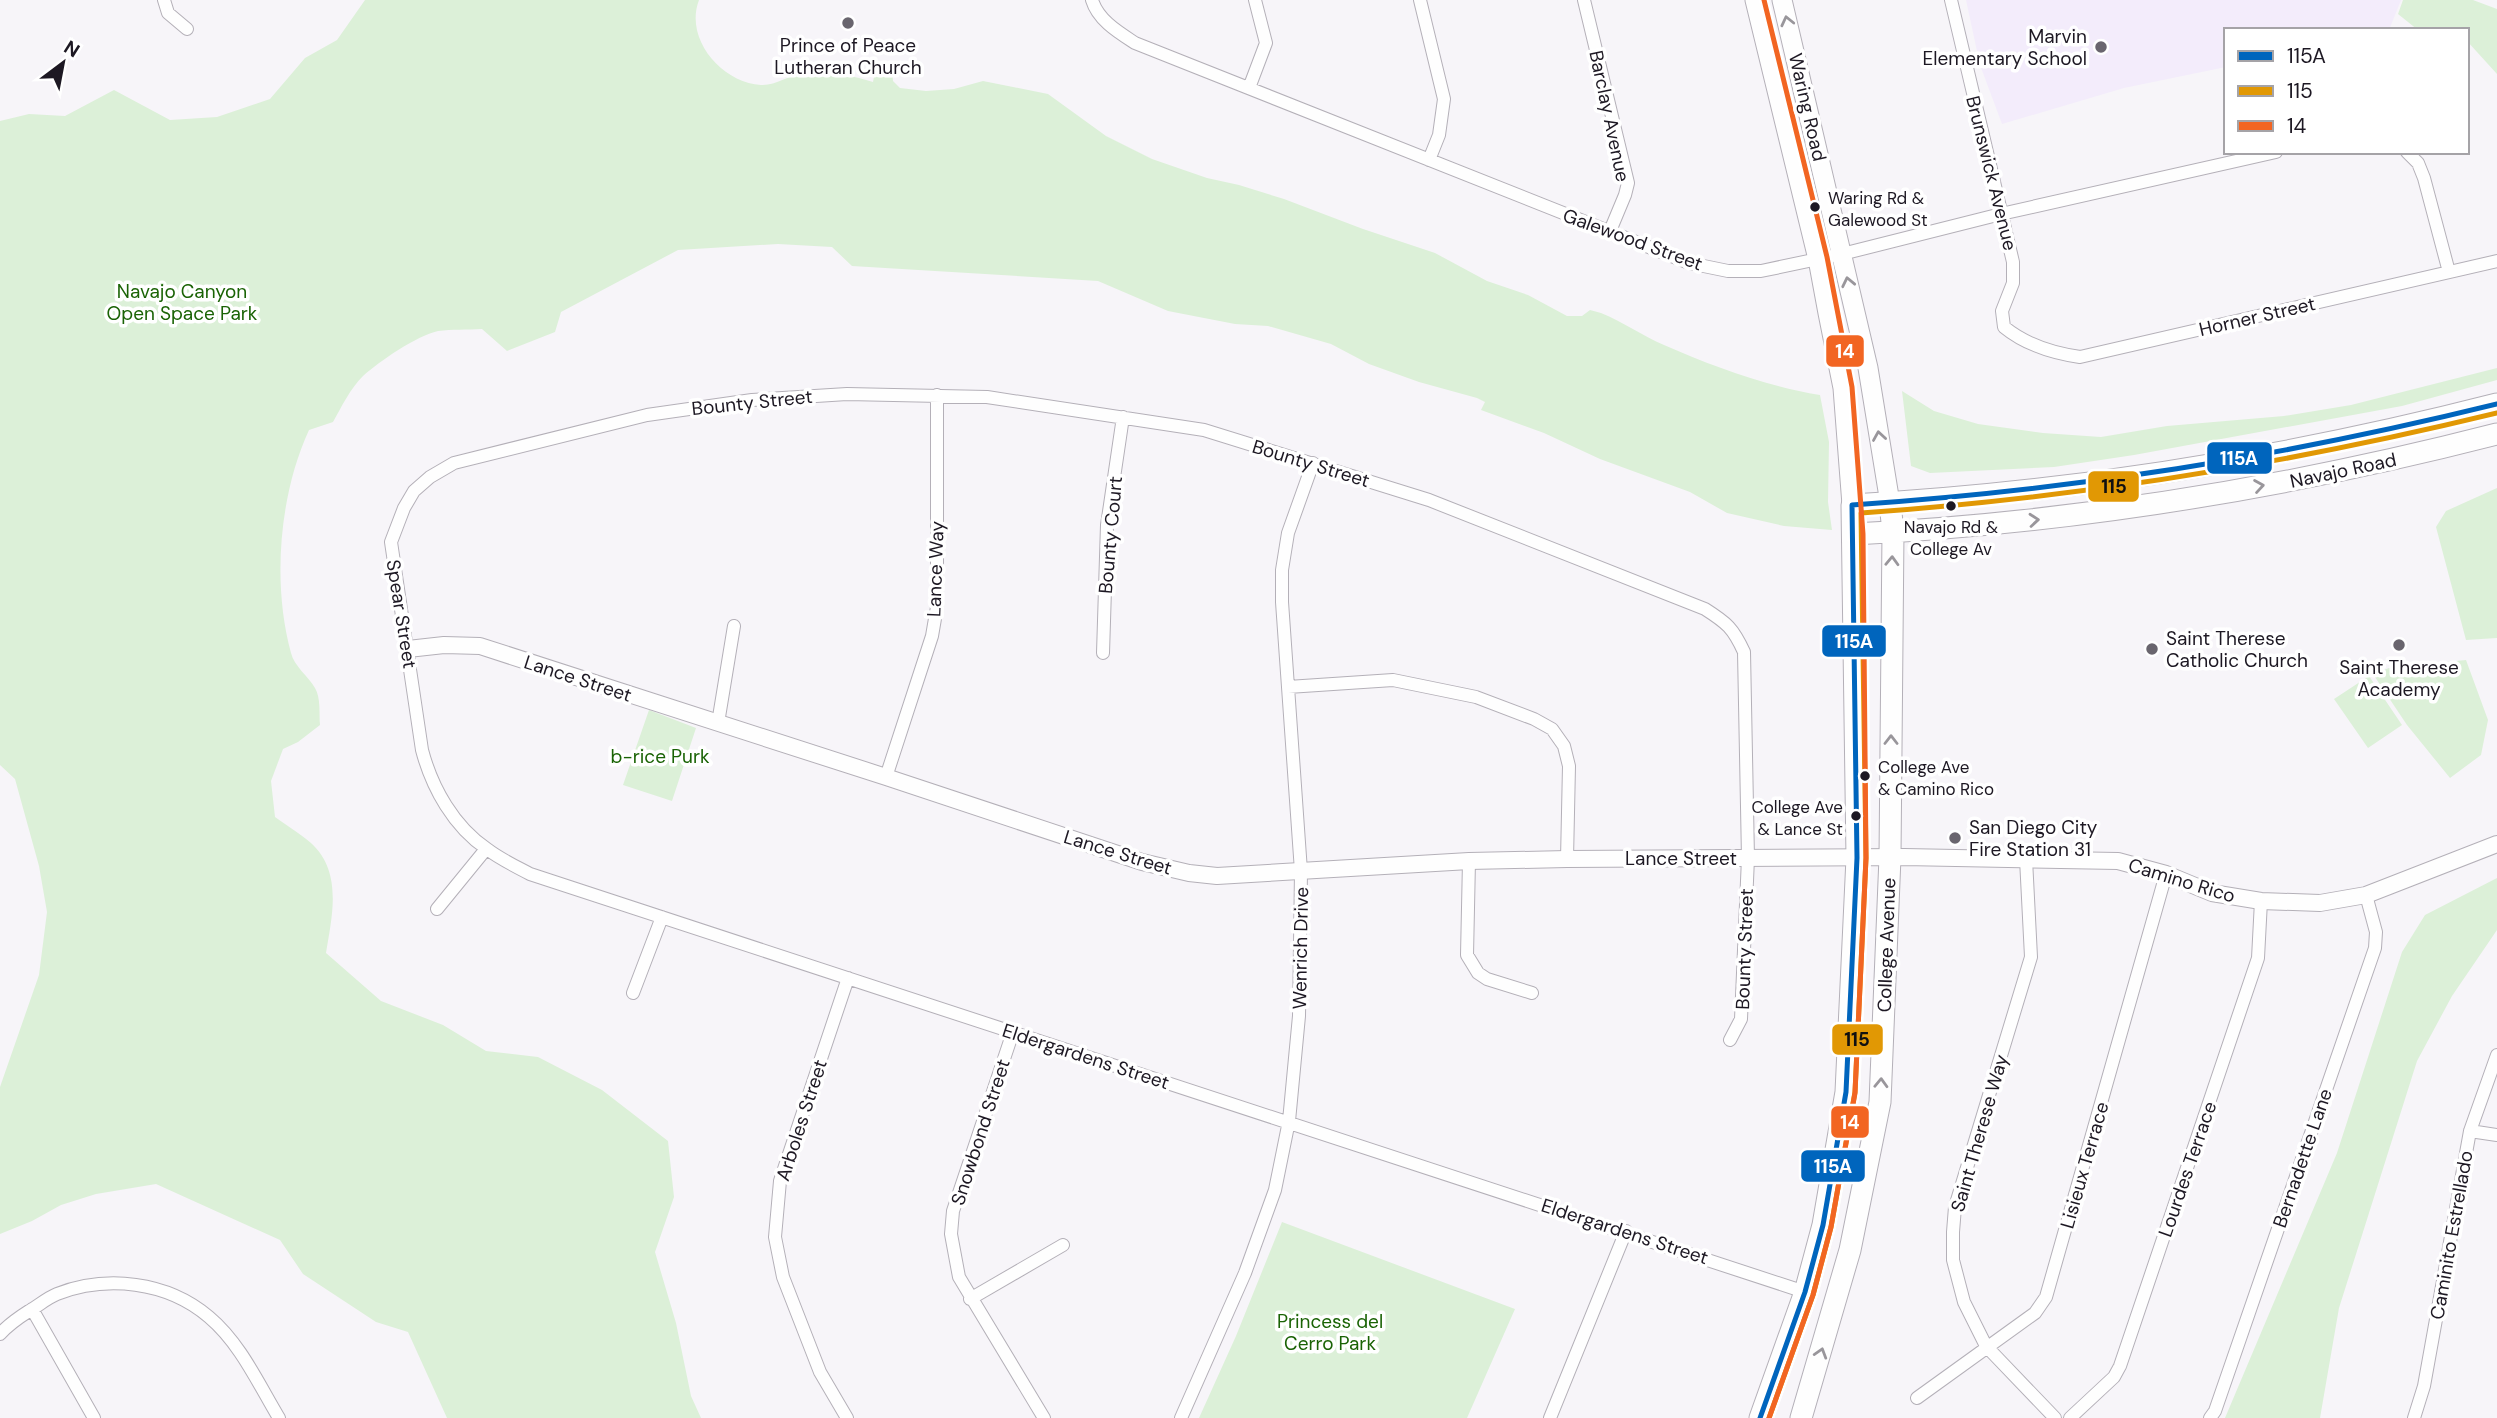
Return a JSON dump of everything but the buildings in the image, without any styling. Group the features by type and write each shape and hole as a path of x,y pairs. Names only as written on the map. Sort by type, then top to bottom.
{"main road":[{"name":"Waring Road","path":"1755,0 1818,259 1843,388 1852,505"},
{"name":"Waring Road","path":"1782,0 1868,368 1890,503"},
{"name":"Navajo Road","path":"1852,505 2049,489 2281,453 2408,427 2497,404"},
{"name":"Navajo Road","path":"1854,534 2052,518 2285,482 2413,456 2497,434"},
{"name":"College Avenue","path":"1801,1418 1850,1250 1880,1102 1890,858 1893,532 1890,503"},
{"name":"College Avenue","path":"1760,1418 1805,1292 1823,1224 1846,1092 1857,858 1852,505"}],"street":[{"path":"164,0 168,13 187,29"},
{"name":"Galewood Street","path":"1092,0 1112,28 1135,43 1689,263 1728,271 1762,271 1842,254 2001,214 2267,154"},
{"path":"1250,88 1266,43 1255,0"},
{"path":"1420,0 1444,99 1439,135 1429,160"},
{"name":"Barclay Avenue","path":"1584,0 1628,183 1610,231"},
{"name":"Brunswick Avenue","path":"1951,0 2014,262 2013,283 2002,311 2004,327 2019,340"},
{"path":"2409,154 2418,163 2424,178 2449,272"},
{"name":"Horner Street","path":"2019,340 2059,354 2080,357 2497,261"},
{"name":"Bounty Street","path":"454,463 647,415 726,403 847,394 987,397 1204,430 1429,500 1706,609 1727,622 1744,652 1748,858 1741,1019 1730,1040"},
{"name":"Lance Way","path":"886,777 932,636 937,607 937,395"},
{"name":"Bounty Court","path":"1103,653 1107,525 1123,417"},
{"name":"Spear Street","path":"422,750 391,542 404,508 414,491 430,477 454,463"},
{"name":"Wenrich Drive","path":"1181,1418 1245,1273 1275,1190 1289,1121 1299,1016 1301,871 1282,570 1288,533 1312,463"},
{"path":"718,723 734,626"},
{"name":"Lance Street","path":"408,649 444,645 480,646 1142,862 1177,871 1217,876 1469,861 1857,858"},
{"path":"1288,687 1393,680 1476,697 1534,719 1552,729 1564,746 1569,766 1567,859"},
{"name":"Eldergardens Street","path":"422,750 445,805 464,830 486,849 530,874 1626,1231 1805,1292"},
{"name":"Camino Rico","path":"1857,858 2118,861 2166,874 2212,892 2261,901 2320,903 2366,895 2497,844"},
{"path":"436,909 486,849"},
{"name":"Saint Therese Way","path":"2026,859 2031,957 1955,1206 1953,1260 1964,1302 1986,1346 2055,1418"},
{"path":"1469,861 1467,955 1478,973 1487,979 1532,993"},
{"name":"Lisieux Terrace","path":"1917,1398 2035,1313 2046,1297 2166,874"},
{"name":"Bernadette Lane","path":"2210,1418 2215,1411 2375,948 2376,932 2366,895"},
{"name":"Lourdes Terrace","path":"2070,1418 2114,1377 2120,1366 2258,958 2261,901"},
{"path":"633,993 662,917"},
{"name":"Arboles Street","path":"847,1418 820,1372 783,1278 775,1237 780,1181 848,978"},
{"name":"Snowbond Street","path":"1013,1032 953,1211 951,1234 959,1277 970,1299 1044,1418"},
{"name":"Caminito Estrellado","path":"2414,1418 2424,1386 2470,1130 2497,1055"},
{"path":"2470,1130 2497,1135"},
{"path":"1550,1418 1626,1231"},
{"path":"970,1299 1063,1245"},
{"path":"0,1334 9,1325 55,1295 97,1283 143,1285 171,1294 208,1316 236,1344 279,1418"},
{"path":"32,1309 94,1418"}],"shaded area":[{"name":"Marvin Elementary School","path":"1966,0 2401,0 2390,28 2224,28 2224,67 2124,88 2002,124 1980,65"}],"green space":[{"name":"Navajo Canyon Open Space Park","path":"365,0 699,0 696,15 702,44 720,68 747,82 766,85 798,74 812,73 839,74 873,82 876,67 892,69 893,81 900,88 926,91 954,89 983,81 1048,94 1106,136 1152,159 1207,178 1284,199 1435,253 1487,281 1528,295 1567,316 1582,316 1590,310 1601,313 1664,345 1721,368 1820,395 1829,442 1828,502 1832,530 1784,526 1727,513 1690,492 1600,459 1544,433 1481,410 1485,402 1477,398 1419,382 1369,364 1331,344 1268,326 1235,324 1168,311 1098,281 852,266 832,247 778,244 678,250 561,312 555,332 507,351 482,329 438,331 399,350 358,381 333,422 309,430 291,483 285,511 280,569 285,626 295,662 317,692 320,725 298,742 283,749 271,781 275,817 311,843 328,867 333,895 326,953 381,1001 443,1025 486,1051 538,1057 602,1090 668,1141 674,1197 655,1252 676,1323 691,1396 701,1418 447,1418 408,1332 376,1322 303,1274 280,1240 156,1184 96,1194 61,1205 0,1234 0,1087 39,975 47,912 39,866 15,779 0,765 0,121 29,114 65,116 114,90 170,120 217,117 270,99 305,58 337,40"},
{"path":"2403,0 2473,0 2497,9 2497,74 2469,43 2469,28 2416,28 2398,14"},
{"path":"2497,368 2497,380 2402,406 2054,467 1930,473 1911,466 1902,391 1934,411 1978,424 2043,433 2101,437 2167,426 2284,416 2351,405"},
{"path":"2497,488 2497,638 2466,640 2436,527 2446,511"},
{"path":"2466,660 2488,720 2481,755 2450,778 2407,725 2373,674 2389,668"},
{"path":"2369,676 2402,725 2368,748 2334,699"},
{"name":"b-rice Purk","path":"649,710 696,728 672,801 623,785"},
{"path":"2497,878 2497,930 2452,996 2417,1061 2339,1308 2320,1418 2225,1418 2337,1153 2402,952 2425,915"},
{"name":"Princess del Cerro Park","path":"1282,1222 1515,1309 1467,1418 1199,1418"}],"transit line":[{"name":"14","path":"1764,0 1827,257 1852,387 1863,534 1866,858 1855,1093 1831,1227 1813,1295 1769,1418"},
{"name":"115A","path":"1760,1418 1805,1292 1823,1225 1846,1092 1857,858 1852,505 1935,499 2177,469 2336,440 2497,404"},
{"name":"115","path":"1769,1418 1813,1295 1831,1227 1855,1092 1866,858 1861,513 2022,498 2181,477 2339,448 2497,413"}],"place":[{"name":"Prince of Peace Lutheran Church","path":"848,23"},
{"name":"Marvin Elementary School","path":"2101,47"},
{"name":"Waring Rd & Galewood St","path":"1815,207"},
{"name":"Navajo Rd & College Av","path":"1951,506"},
{"name":"Saint Therese Academy","path":"2399,645"},
{"name":"Saint Therese Catholic Church","path":"2152,649"},
{"name":"College Ave & Camino Rico","path":"1865,776"},
{"name":"College Ave & Lance St","path":"1856,816"},
{"name":"San Diego City Fire Station 31","path":"1955,838"}]}
